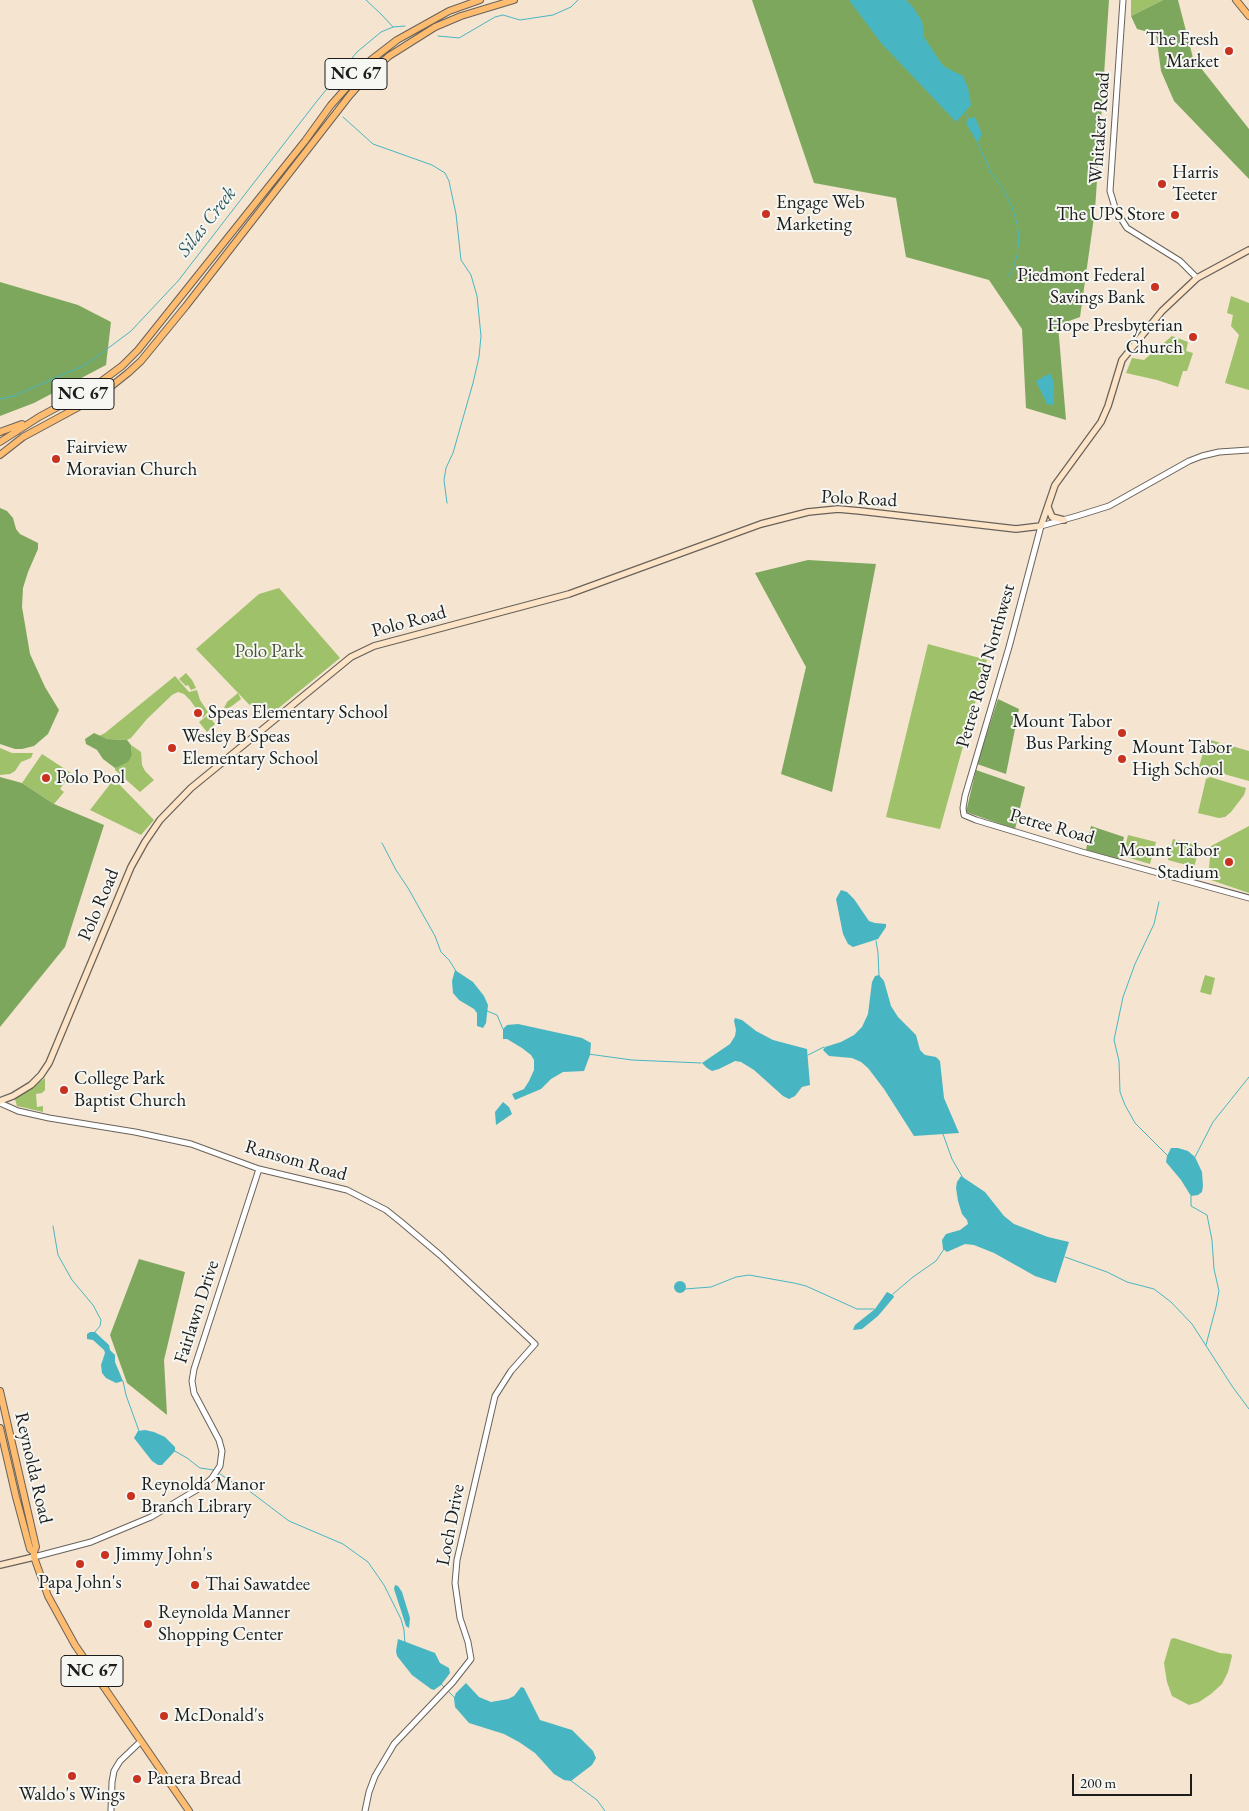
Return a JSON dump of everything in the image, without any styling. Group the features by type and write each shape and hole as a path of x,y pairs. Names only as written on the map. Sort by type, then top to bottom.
{"main road":[{"name":"NC 67","path":"0,432 39,417 91,390 122,366 138,350 305,141 331,104 371,60 397,40 449,11 480,0"},
{"name":"NC 67","path":"0,455 23,438 104,392 141,361 350,95 382,63 435,27 461,16 514,0"},
{"path":"1236,0 1249,16"},
{"path":"1041,526 1055,485 1100,422 1108,406 1122,360 1162,311 1197,278 1249,250"},
{"path":"0,442 39,417"},
{"path":"1047,505 1052,516 1064,520"},
{"name":"Polo Road","path":"0,1102 28,1087 47,1068 131,867 160,820 191,788 332,672 361,651 569,594 761,524 808,512 860,511 1016,529 1041,526"},
{"name":"Reynolda Road","path":"0,1391 36,1547 34,1554"},
{"name":"Reynolda Road","path":"0,1428 30,1549 34,1554 48,1596 64,1629 189,1811"},
{"path":"0,1565 34,1554"}],"street":[{"name":"Whitaker Road","path":"1123,0 1110,191 1116,211 1127,228 1180,261 1197,278"},
{"path":"1041,526 1115,503 1194,459 1210,454 1249,450"},
{"name":"Petree Road Northwest","path":"964,815 965,796 1009,647 1041,526"},
{"name":"Petree Road","path":"964,815 1082,852 1249,898"},
{"name":"Ransom Road","path":"0,1102 18,1111 34,1115 135,1132 191,1144 259,1169 347,1190 386,1210 440,1255 535,1344"},
{"name":"Fairlawn Drive","path":"34,1554 91,1542 151,1517 204,1486 212,1478 221,1462 220,1440 196,1399 192,1381 194,1369 259,1169"},
{"name":"Loch Drive","path":"365,1811 369,1792 384,1759 394,1744 453,1682 471,1659 468,1642 460,1618 455,1583 457,1560 496,1396 511,1370 535,1344"},
{"path":"111,1811 114,1771 120,1761 140,1742"}],"green space":[{"path":"752,0 1109,0 1095,210 1080,317 1058,325 1066,420 1026,408 1022,329 989,280 906,257 896,198 814,183"},
{"path":"1131,0 1163,0 1131,16"},
{"path":"1163,0 1178,0 1193,58 1249,129 1249,179 1174,101 1161,71 1156,34 1137,29 1131,16"},
{"path":"0,282 78,305 111,322 106,365 34,403 0,416"},
{"path":"1231,296 1249,303 1249,390 1225,383 1239,335 1231,326 1233,315 1227,313"},
{"path":"1172,336 1188,342 1186,351 1193,353 1187,371 1183,371 1178,387 1126,373 1132,358 1144,360"},
{"path":"0,508 7,511 13,518 16,529 20,534 38,543 38,549 23,588 22,607 30,654 45,687 59,710 48,734 34,746 22,749 15,749 0,744"},
{"path":"808,560 876,564 832,792 781,774 806,667 755,573"},
{"name":"Polo Park","path":"279,588 340,658 264,720 196,649 259,594"},
{"path":"928,644 987,660 940,829 886,817"},
{"path":"186,673 196,688 191,690 188,685 186,686 179,679"},
{"path":"175,676 189,692 197,690 200,700 208,712 203,718 190,700 184,694 178,692 172,695 147,719 131,738 127,740 107,739 99,736 105,733"},
{"path":"238,693 241,699 232,706 224,708 227,702"},
{"path":"998,699 1019,709 1006,774 977,764"},
{"path":"208,715 215,724 207,732 199,722"},
{"path":"94,733 107,739 127,740 131,745 132,755 128,762 115,768 103,759 97,750 86,744 85,739"},
{"path":"1207,739 1249,751 1249,781 1199,767"},
{"path":"131,745 141,752 142,765 154,780 140,792 115,770 132,755"},
{"path":"0,748 12,753 33,753 31,758 21,762 15,771 10,774 0,775"},
{"name":"Polo Pool","path":"42,754 71,773 60,789 64,792 54,804 22,783"},
{"path":"976,770 1025,787 1015,829 966,812"},
{"path":"0,777 22,783 54,804 104,825 65,947 0,1027"},
{"path":"1210,777 1246,788 1244,795 1225,817 1219,818 1198,813 1206,779"},
{"path":"114,779 154,820 141,835 90,810"},
{"path":"1091,826 1124,837 1119,859 1086,850"},
{"name":"Mount Tabor Stadium","path":"1249,826 1249,893 1208,879 1211,846"},
{"path":"1128,835 1156,842 1150,864 1123,856"},
{"path":"1173,839 1200,846 1194,867 1168,860"},
{"path":"1205,975 1215,978 1211,995 1200,992"},
{"path":"45,1078 45,1090 42,1093 36,1094 37,1107 43,1106 43,1112 17,1106 15,1099"},
{"path":"139,1259 185,1272 164,1360 167,1415 127,1383 110,1335"},
{"path":"1174,1638 1220,1653 1231,1654 1232,1656 1228,1672 1222,1684 1199,1702 1189,1705 1172,1696 1167,1682 1164,1663 1171,1639"}],"water":[{"path":"849,0 906,0 913,7 922,21 924,37 941,63 963,76 968,88 971,105 956,122 881,43"},
{"path":"975,117 982,134 978,142 966,123 968,119"},
{"path":"1049,374 1054,383 1054,404 1052,405 1047,404 1036,381"},
{"path":"841,890 847,892 854,899 869,921 886,924 878,939 853,947 848,944 843,934 836,899"},
{"path":"455,970 473,982 484,996 488,1005 486,1023 483,1028 477,1026 477,1013 474,1009 459,1000 453,993 452,981"},
{"path":"879,975 884,981 891,1006 898,1017 916,1035 920,1050 925,1055 936,1057 940,1061 944,1098 959,1133 914,1136 868,1068 852,1058 829,1056 823,1050 825,1047 854,1035 862,1027 868,1014 872,982 875,976"},
{"path":"735,1018 742,1020 756,1031 773,1040 807,1049 810,1085 802,1087 795,1096 789,1099 783,1096 754,1070 741,1062 735,1061 712,1071 707,1068 702,1063 730,1044 735,1036"},
{"path":"518,1024 582,1038 591,1043 590,1055 584,1071 563,1072 551,1079 541,1089 515,1100 512,1094 524,1089 534,1070 534,1060 531,1055 507,1039 503,1039 503,1029 507,1025"},
{"path":"503,1102 509,1107 512,1114 496,1125 495,1112"},
{"path":"1171,1148 1188,1151 1195,1157 1202,1172 1202,1192 1198,1195 1191,1196 1166,1162"},
{"path":"961,1176 985,1192 1004,1216 1014,1224 1048,1237 1069,1242 1056,1283 1035,1276 994,1253 974,1245 965,1244 947,1252 943,1249 942,1240 946,1234 960,1230 968,1224 962,1214 956,1188"},
{"path":"682,1281 685,1282 685,1292 678,1293 675,1292 674,1285 675,1282"},
{"path":"887,1292 894,1297 878,1316 862,1329 853,1330 855,1325 875,1309"},
{"path":"95,1332 109,1345 110,1350 115,1355 115,1362 123,1381 116,1383 106,1378 102,1373 101,1365 105,1353 93,1340 87,1339 87,1334"},
{"path":"145,1430 165,1437 175,1447 175,1451 162,1465 152,1461 134,1438 138,1431"},
{"path":"395,1585 402,1592 410,1618 409,1628 406,1626 394,1589"},
{"path":"398,1639 435,1653 440,1663 449,1668 450,1673 441,1685 434,1690 431,1689 412,1675 397,1656"},
{"path":"466,1683 479,1697 491,1702 508,1699 514,1696 521,1687 524,1688 540,1720 572,1730 593,1751 596,1758 592,1765 571,1781 564,1780 554,1774 535,1753 519,1742 504,1734 469,1723 455,1707 454,1698 456,1693"}],"waterway":[{"path":"366,0 393,27"},
{"name":"Silas Creek","path":"438,36 459,38 495,17 503,15 520,20 553,15 571,7 578,0"},
{"name":"Silas Creek","path":"0,399 14,396 87,364 131,331 178,281 357,52 381,32 393,27 405,26"},
{"path":"965,112 969,120"},
{"path":"343,117 373,144 432,165 445,173 449,181 456,214 461,260 471,275 477,296 481,336 479,357 473,383 453,453 446,468 444,480 447,503"},
{"path":"977,141 992,175 1003,189 1012,207 1017,223 1019,237 1017,256 1013,269 1007,278"},
{"path":"382,843 435,936 441,952 456,971"},
{"path":"1159,902 1154,924 1135,964 1123,997 1114,1040 1119,1061 1120,1092 1125,1105 1135,1123 1168,1156"},
{"path":"876,941 879,976"},
{"path":"487,1011 497,1015 503,1029"},
{"path":"808,1055 824,1047"},
{"path":"588,1054 632,1060 701,1063"},
{"path":"1195,1157 1213,1122 1249,1077"},
{"path":"943,1134 952,1159 963,1178"},
{"path":"1191,1196 1191,1206 1207,1215 1212,1240 1214,1269 1219,1291 1206,1345"},
{"path":"53,1226 58,1255 72,1280 93,1305 101,1320 100,1326 95,1332"},
{"path":"893,1294 936,1261 944,1249"},
{"path":"1065,1257 1107,1272 1127,1282 1154,1289 1171,1302 1192,1324 1249,1409"},
{"path":"685,1289 711,1287 736,1277 749,1275 806,1286 857,1309 874,1309"},
{"path":"123,1381 139,1431"},
{"path":"173,1450 200,1468 214,1470"},
{"path":"220,1474 248,1490 289,1521 343,1544 368,1562 384,1585 401,1619 405,1644"},
{"path":"441,1684 444,1687"},
{"path":"449,1692 455,1698"},
{"path":"570,1780 597,1800 605,1811"}],"place":[{"name":"The Fresh Market","path":"1229,51"},
{"name":"Harris Teeter","path":"1162,184"},
{"name":"Engage Web Marketing","path":"766,214"},
{"name":"The UPS Store","path":"1175,215"},
{"name":"Piedmont Federal Savings Bank","path":"1155,287"},
{"name":"Hope Presbyterian Church","path":"1193,337"},
{"name":"Fairview Moravian Church","path":"56,459"},
{"name":"Speas Elementary School","path":"198,713"},
{"name":"Mount Tabor Bus Parking","path":"1122,733"},
{"name":"Wesley B Speas Elementary School","path":"172,748"},
{"name":"Mount Tabor High School","path":"1122,759"},
{"name":"Polo Pool","path":"46,778"},
{"name":"Mount Tabor Stadium","path":"1229,862"},
{"name":"College Park Baptist Church","path":"64,1090"},
{"name":"Reynolda Manor Branch Library","path":"131,1496"},
{"name":"Jimmy John's","path":"105,1555"},
{"name":"Papa John's","path":"80,1564"},
{"name":"Thai Sawatdee","path":"195,1585"},
{"name":"Reynolda Manner Shopping Center","path":"148,1624"},
{"name":"McDonald's","path":"164,1716"},
{"name":"Waldo's Wings","path":"72,1776"},
{"name":"Panera Bread","path":"137,1779"}]}
